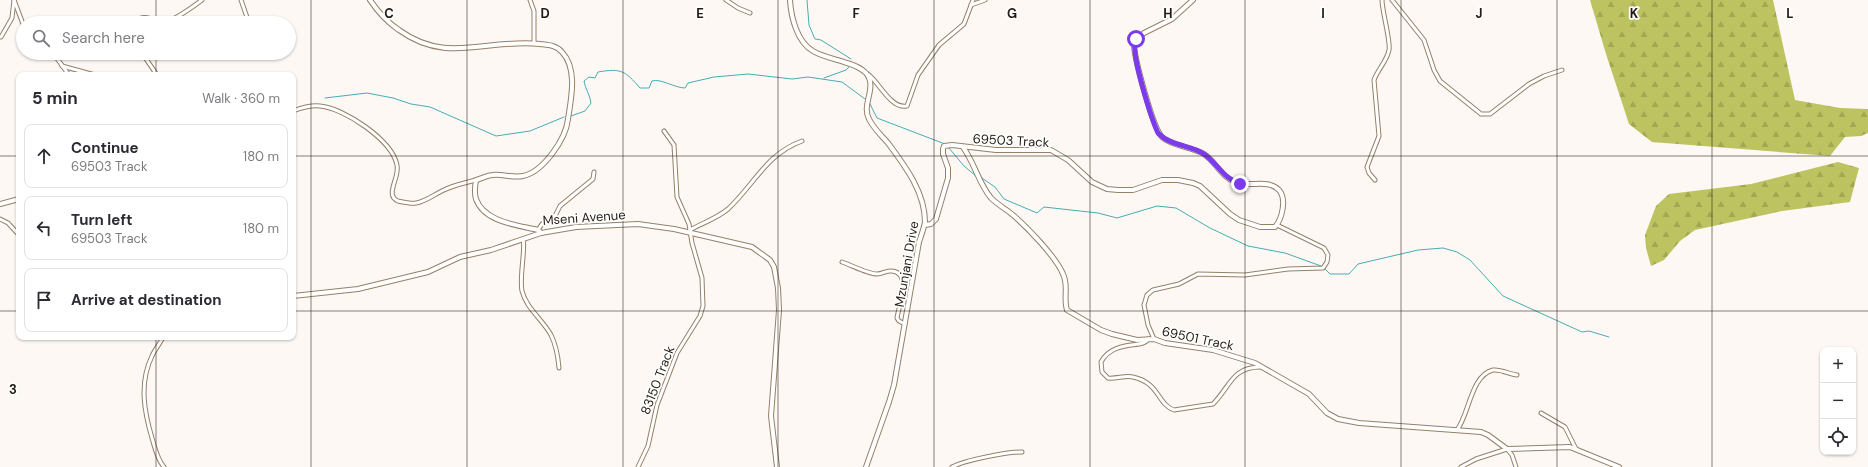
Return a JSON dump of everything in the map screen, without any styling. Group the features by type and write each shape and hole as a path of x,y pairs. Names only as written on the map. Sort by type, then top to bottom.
{"street":[{"path":"14,0 20,16"},
{"path":"1,37 12,18 14,0"},
{"path":"175,16 202,0"},
{"path":"241,0 247,16"},
{"path":"296,110 308,106 322,106 352,118 368,128 385,144 396,163 397,177 392,192 393,198 416,203 452,186 493,175 516,176 530,174 542,165 564,134 568,123 572,81 567,61 562,51 554,46 534,43 514,43 460,49 434,48 413,40 390,24 370,0"},
{"path":"530,0 534,11 534,43"},
{"path":"726,0 738,8 750,13"},
{"path":"790,0 799,34 803,43 808,48 818,54 860,68 874,80 893,101 898,105 907,106 918,75 939,45 964,24 973,0"},
{"path":"971,5 985,0"},
{"path":"1154,339 1148,325 1144,305 1147,295 1153,290 1179,284 1198,274 1245,275 1299,268 1323,268 1327,262 1327,252 1321,246 1277,225 1280,220 1283,198 1280,191 1267,184 1240,184 1232,181 1204,154 1164,138 1157,130 1138,66 1134,50 1134,42 1144,33 1172,19 1193,0"},
{"path":"1375,180 1369,173 1367,167 1379,136 1374,80 1376,73 1388,54 1390,44 1384,18 1382,0"},
{"path":"1392,0 1424,40 1434,70 1440,81 1481,114 1490,114 1529,84 1544,76 1562,70"},
{"path":"58,60 67,72"},
{"path":"147,60 155,72"},
{"path":"62,66 84,72"},
{"name":"Mzunjani Drive","path":"866,467 889,402 905,324 919,242 925,223 919,191 894,153 868,118 867,105 871,80 867,74"},
{"name":"83150 Track","path":"638,467 648,446 657,405 677,353 702,310 702,278 690,231 677,196 674,145 664,131"},
{"path":"690,231 712,220 726,210 772,159 792,145 802,141"},
{"name":"69503 Track","path":"925,223 926,225 929,225 936,219 948,178 948,168 943,154 943,147 952,145 964,147 1051,150 1068,160 1092,182 1107,189 1133,190 1170,179 1193,183 1200,186 1230,214 1243,222 1266,228 1273,228 1277,225"},
{"name":"69501 Track","path":"964,147 976,168 983,187 992,199 1020,221 1054,258 1064,274 1067,310 1102,330 1137,340 1154,339 1165,343 1213,350 1239,357 1264,367 1309,394 1327,413 1338,419 1375,424 1485,433 1508,450"},
{"path":"296,296 358,290 428,272 460,257 491,250 523,240 539,231 542,224 555,216 560,206 593,179 594,172"},
{"name":"Mseni Avenue","path":"476,180 475,196 484,210 499,220 539,231 600,224 638,224 690,231 752,247 770,260 774,267 779,305 771,416 777,467"},
{"path":"0,204 16,200"},
{"path":"0,219 8,223 16,232"},
{"path":"523,240 525,244 521,272 522,292 536,316 550,333 556,348 559,368"},
{"path":"842,262 876,274 885,271 894,271 900,275 904,283 897,318 905,324"},
{"path":"1148,339 1144,343 1122,346 1110,351 1101,362 1102,372 1108,378 1131,376 1148,382 1165,404 1174,410 1213,404 1231,379 1240,372 1251,367 1264,367"},
{"path":"161,340 152,356 148,368 144,395 148,426 158,460 164,467"},
{"path":"1457,430 1476,388 1485,375 1493,370 1499,370 1517,375"},
{"path":"1541,413 1565,427 1576,449"},
{"path":"1461,467 1476,459 1508,450 1561,446 1576,449 1619,467"},
{"path":"1508,450 1513,457 1516,467"},
{"path":"952,467 967,462 1012,452 1022,452"}],"green space":[{"path":"1590,0 1773,0 1795,100 1840,108 1868,109 1868,133 1861,136 1845,137 1830,156 1652,142 1629,124"},
{"path":"1838,162 1859,168 1850,202 1782,211 1695,230 1680,241 1664,260 1651,266 1646,248 1645,235 1656,206 1669,194 1751,184"}],"waterway":[{"path":"807,0 809,25 815,39 821,40 851,59"},
{"path":"824,78 846,70 849,67"},
{"path":"571,116 585,111 591,103 584,81 589,77 595,78 598,72 613,70 626,74 640,88 649,88 652,81 655,80 685,88 688,83 714,77 748,74 792,79 808,77 842,82 865,99"},
{"path":"325,98 367,93 393,98 411,104 430,107 496,136 530,131 564,117"},
{"path":"869,102 877,118 945,144"},
{"path":"949,148 964,166 976,176"},
{"path":"982,178 995,187 1004,199 1037,213 1044,207 1098,213 1117,218 1157,206 1176,208 1210,228 1248,246 1285,253 1321,266"},
{"path":"1324,268 1330,274 1349,274 1358,264 1418,250 1443,248 1457,252 1470,260 1503,296 1582,332 1589,331 1609,337"}],"route":[{"path":"1136,39 1134,42 1134,50 1158,133 1167,140 1185,145 1204,154 1232,181 1240,184"}]}
